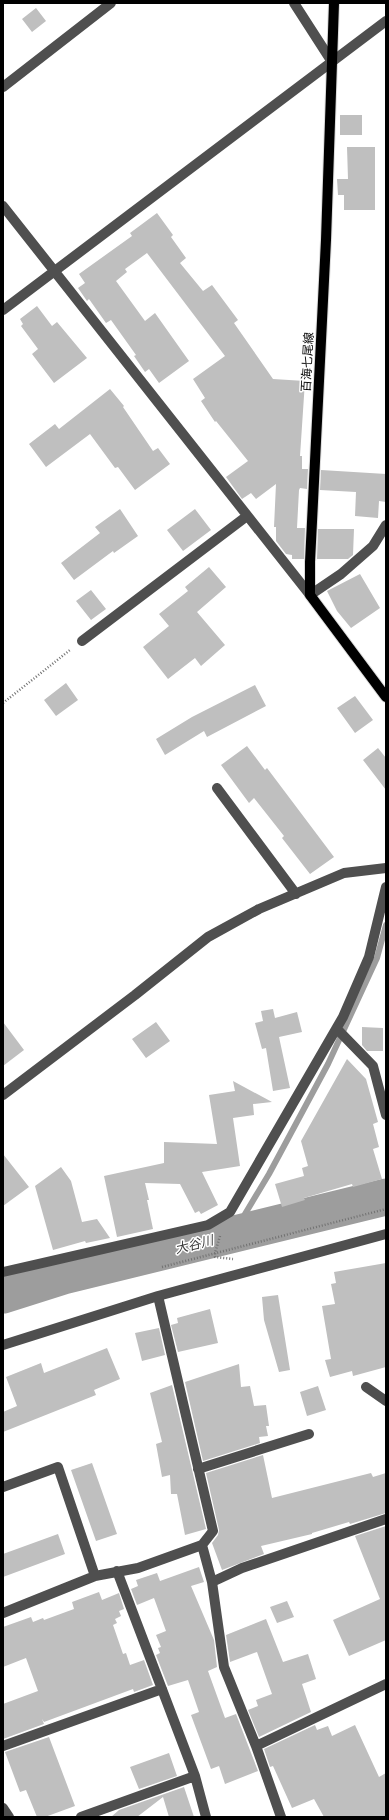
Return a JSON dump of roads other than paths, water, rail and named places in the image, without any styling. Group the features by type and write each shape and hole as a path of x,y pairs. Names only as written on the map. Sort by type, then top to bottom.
{"main road":[{"name":"百海七尾線","path":"310,595 310,562 325,248 334,3"},
{"path":"310,595 386,698"}],"street":[{"path":"3,87 111,3"},
{"path":"294,3 332,62"},
{"path":"3,310 386,21"},
{"path":"3,206 310,595 341,574 373,546 386,525"},
{"path":"82,641 247,516"},
{"path":"217,788 296,894"},
{"path":"3,1095 208,938 259,909 344,873 386,868"},
{"path":"3,1272 208,1225 230,1212 343,1017 369,957 386,887"},
{"path":"336,1029 373,1066 386,1115"},
{"path":"3,1345 158,1296 386,1234"},
{"path":"3,1613 95,1576 138,1568 202,1545 213,1531 158,1296"},
{"path":"366,1386 386,1401"},
{"path":"198,1469 309,1434"},
{"path":"3,1487 58,1467 95,1576"},
{"path":"212,1582 242,1568 386,1519"},
{"path":"202,1545 212,1582 224,1667 256,1746 281,1817"},
{"path":"117,1571 195,1776 206,1817"},
{"path":"256,1746 386,1684"},
{"path":"3,1746 162,1689"},
{"path":"81,1817 95,1815 195,1776"},
{"path":"3,1808 9,1817"}],"waterway":[{"path":"237,1233 245,1214 269,1174 328,1064 377,958 386,925"},
{"name":"大谷川","path":"3,1295 63,1276 386,1197"}]}
